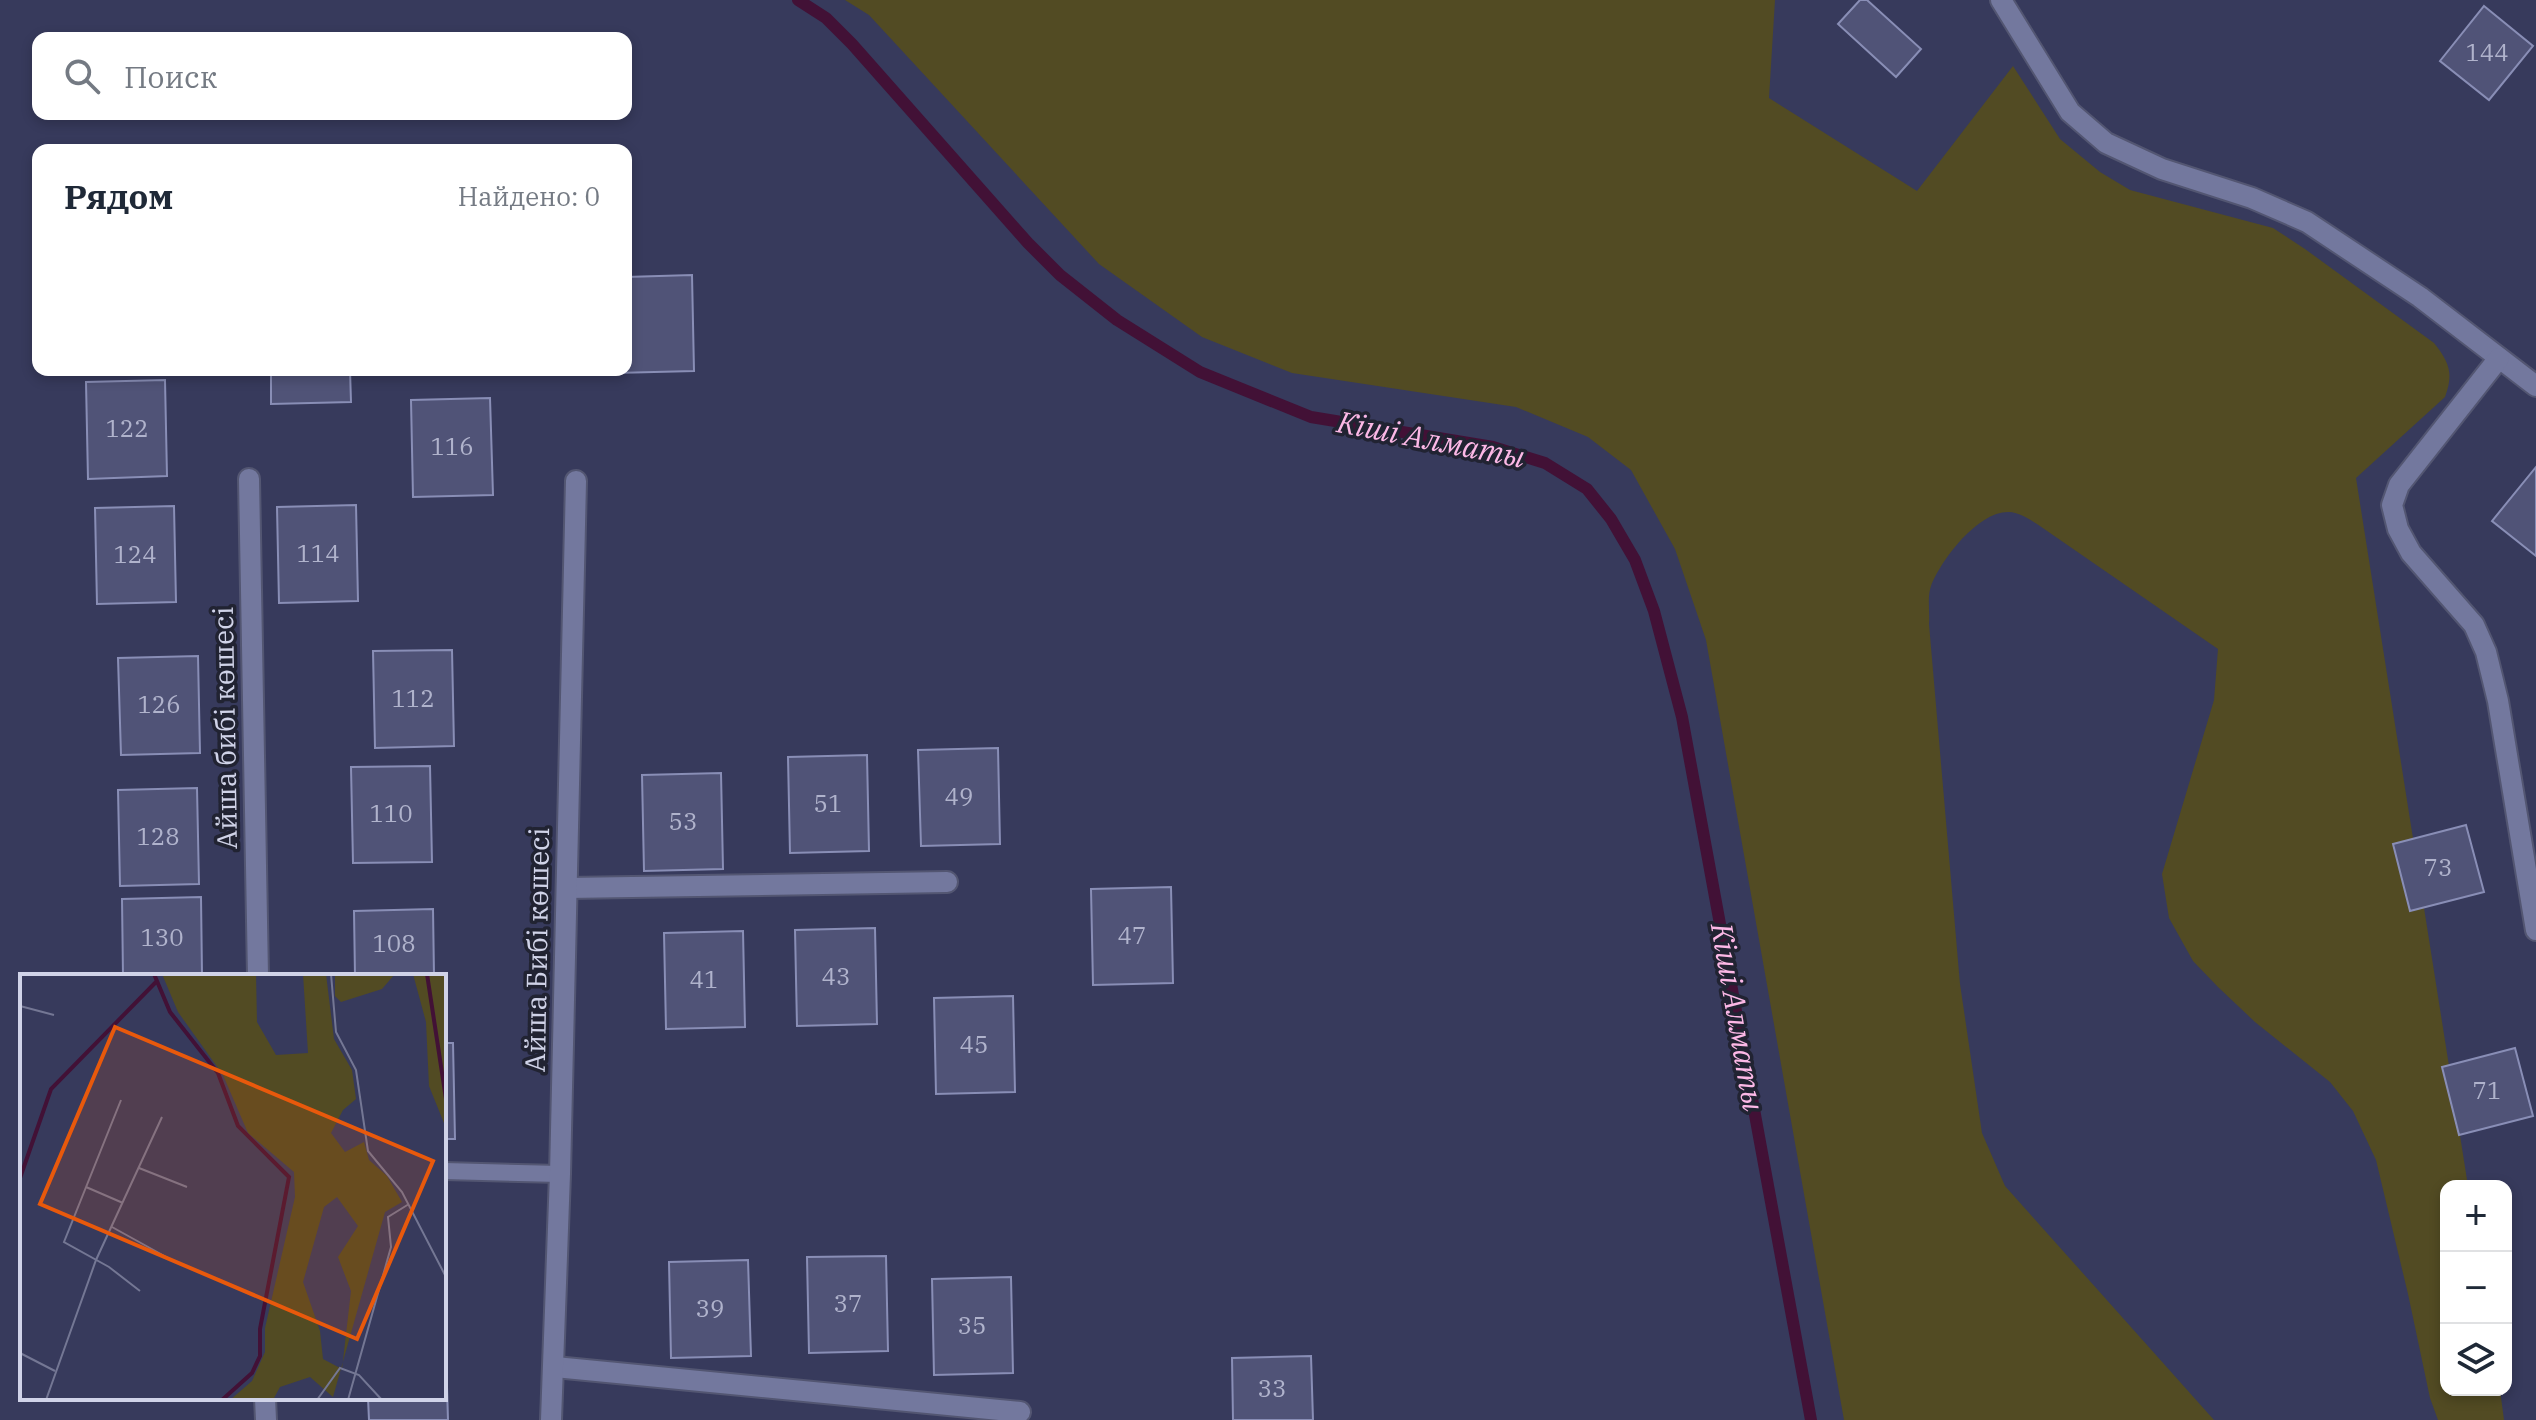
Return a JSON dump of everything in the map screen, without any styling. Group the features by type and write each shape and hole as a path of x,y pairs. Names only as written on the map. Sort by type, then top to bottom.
{"street":[{"path":"2001,0 2070,112 2106,143 2162,169 2252,198 2307,222 2420,297 2536,386"},
{"path":"2499,358 2399,485 2392,505 2398,529 2411,553 2474,625 2486,652 2498,701 2536,930"},
{"name":"Айша бибі көшесі","path":"249,479 258,974"},
{"name":"Айша Бибі көшесі","path":"551,1420 555,1367 576,481"},
{"path":"567,888 947,882"},
{"path":"555,1367 1020,1412"},
{"path":"265,1400 266,1420"}],"lane":[{"path":"446,1171 560,1174"}],"shaded area":[{"path":"845,0 1775,0 1769,98 1917,191 2013,66 2060,139 2100,172 2130,190 2273,228 2434,343 2448,368 2445,397 2356,478 2467,1180 2440,1180 2440,1396 2501,1396 2504,1420 2438,1420 2430,1398 2376,1160 2353,1111 2330,1082 2255,1022 2193,961 2169,918 2162,874 2214,700 2218,649 2037,524 2020,514 2009,512 1985,519 1962,539 1936,575 1929,600 1960,984 1982,1133 2005,1186 2214,1420 1844,1420 1706,640 1675,549 1631,470 1588,437 1516,407 1292,373 1202,337 1099,264 869,15"}],"building":[{"path":"1860,0 1867,0 1921,49 1896,77 1838,24"},
{"path":"2484,6 2533,46 2489,100 2440,61"},
{"path":"692,275 694,371 632,373 632,277"},
{"path":"271,376 350,376 351,402 271,404"},
{"path":"165,380 167,476 88,479 86,382"},
{"path":"490,398 493,495 413,497 411,400"},
{"path":"2536,467 2536,556 2492,521"},
{"path":"356,505 358,601 279,603 277,507"},
{"path":"174,506 176,602 97,604 95,508"},
{"path":"452,650 454,746 375,748 373,651"},
{"path":"198,656 200,753 121,755 118,658"},
{"path":"998,748 1000,844 921,846 918,750"},
{"path":"867,755 869,851 790,853 788,757"},
{"path":"430,766 432,862 353,863 351,767"},
{"path":"721,773 723,869 644,871 642,775"},
{"path":"197,788 199,884 120,886 118,790"},
{"path":"2466,825 2484,892 2410,911 2393,844"},
{"path":"1171,887 1173,983 1093,985 1091,889"},
{"path":"201,897 202,974 123,974 122,899"},
{"path":"433,909 434,974 355,974 354,911"},
{"path":"875,928 877,1024 797,1026 795,930"},
{"path":"743,931 745,1027 666,1029 664,933"},
{"path":"1013,996 1015,1092 936,1094 934,998"},
{"path":"446,1043 453,1043 455,1139 446,1139"},
{"path":"2515,1048 2533,1116 2459,1135 2442,1067"},
{"path":"886,1256 888,1351 809,1353 807,1257"},
{"path":"748,1260 751,1356 671,1358 669,1262"},
{"path":"1011,1277 1013,1373 934,1375 932,1279"},
{"path":"446,1354 448,1420 369,1420 368,1400 446,1400"},
{"path":"1311,1356 1313,1420 1233,1420 1232,1358"}],"waterway":[{"name":"Кіші Алматы","path":"798,0 826,18 852,44 1028,243 1060,275 1117,320 1200,372 1311,417 1493,447 1545,463 1587,489 1611,519 1635,560 1654,611 1682,717 1811,1420"}]}
